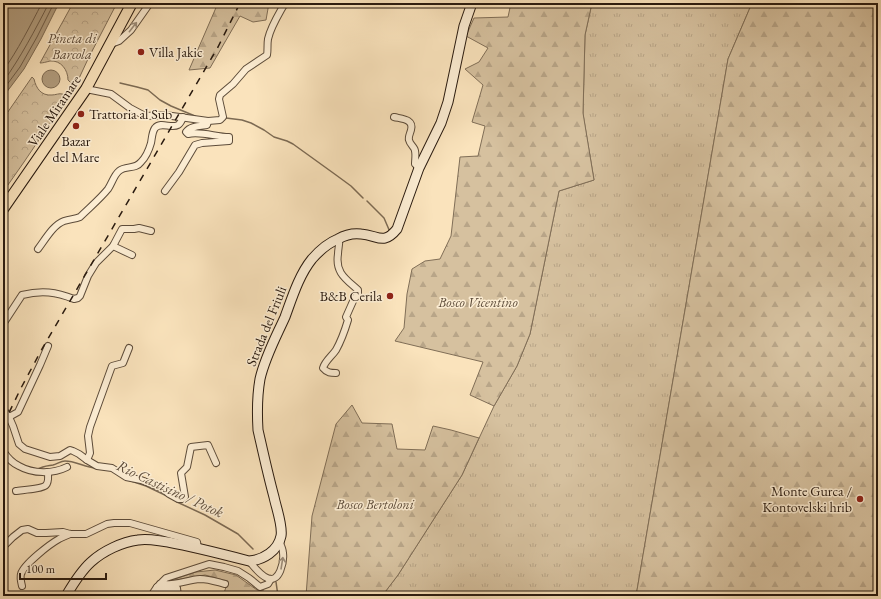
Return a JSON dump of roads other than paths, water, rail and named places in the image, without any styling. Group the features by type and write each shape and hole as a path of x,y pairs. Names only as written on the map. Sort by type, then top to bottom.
{"main road":[{"name":"Viale Miramare","path":"3,209 86,89 132,3"},
{"name":"Strada del Friuli","path":"280,541 281,534 279,517 258,430 258,400 260,378 263,366 307,266 312,259 326,246 339,238 354,233 386,238 397,229 419,168 441,123 456,68 464,26 472,3"},
{"path":"66,596 91,562 104,552 119,545 137,540 145,539 198,548 249,561 266,556 280,541"}],"street":[{"path":"109,45 119,41 131,30 150,3"},
{"path":"86,89 111,94 130,108 145,116 165,114 208,121 220,120 223,117 219,98 220,95 233,84 246,69 267,55 267,41 272,26 285,3"},
{"path":"38,249 50,232 58,225 66,220 80,217 104,194 109,188 117,172 122,168 136,166 142,161 148,150 155,128 159,125 177,126 180,124 183,117"},
{"path":"394,117 408,120 411,123 412,126 409,139 416,151 415,164 419,168"},
{"path":"165,191 195,145 229,141 229,137 193,133 188,134 186,132 188,129 207,125 208,121"},
{"path":"3,320 5,321 22,295 51,292 74,299 78,298 96,263 112,246 122,229 134,230 139,228 151,231"},
{"path":"336,374 326,371 323,368 336,350 345,330 348,320 346,317 354,299 358,294 358,290 345,279 338,267 337,258 340,242 339,238"},
{"path":"112,246 132,255"},
{"path":"9,417 18,412 48,346"},
{"path":"87,460 90,453 88,436 90,427 112,366 123,363 129,348"},
{"path":"3,409 14,426 20,444 26,449 50,456 60,456 70,450 97,466 112,468 126,477 141,480 162,488 178,499 185,497 181,473 187,467 191,447 208,445 216,463"},
{"path":"3,451 11,461 18,466 34,472 48,472 61,470 67,467"},
{"path":"16,491 46,486 48,472"},
{"path":"3,547 22,530 46,533 63,532 70,534 86,534 107,524 130,523 197,542 198,548"},
{"path":"22,586 21,574 28,563 50,545 70,534"},
{"path":"151,596 166,578 209,564 238,571 260,587 268,584 271,579 276,577 283,564 283,552 280,541"},
{"path":"249,561 266,578 271,579"},
{"path":"159,587 201,579 225,584"},
{"path":"157,596 159,587"},
{"path":"159,587 177,588 178,596"}],"water":[{"path":"3,3 59,3 24,69 3,97"},
{"path":"51,70 55,71 59,75 59,83 55,87 51,88 47,87 43,83 42,79 43,75 47,71"}],"waterway":[{"path":"120,83 148,90 160,100 195,116"},
{"path":"226,118 251,123 274,137 293,144 351,186 363,198"},
{"path":"367,201 384,218 390,232"},
{"name":"Rio Castisino / Potok","path":"38,469 62,461 73,462 96,468"},
{"name":"Rio Castisino / Potok","path":"128,480 146,486 167,496"},
{"name":"Rio Castisino / Potok","path":"177,502 205,515 238,534 253,549"},
{"name":"Rio Castisino / Potok","path":"276,582 278,596"}],"railway":[{"path":"3,425 42,349 218,47 240,3"}],"place":[{"name":"Villa Jakic","path":"141,52"},
{"name":"Trattoria al Sub","path":"81,114"},
{"name":"Bazar del Mare","path":"76,126"},
{"name":"B&B Cerila","path":"390,296"},
{"name":"Monte Gurca / Kontovelski hrib","path":"860,499"}],"park label":[{"name":"Pineta di Barcola","path":"72,46"},
{"name":"Bosco Vicentino","path":"478,302"},
{"name":"Bosco Bertoloni","path":"375,504"}]}
